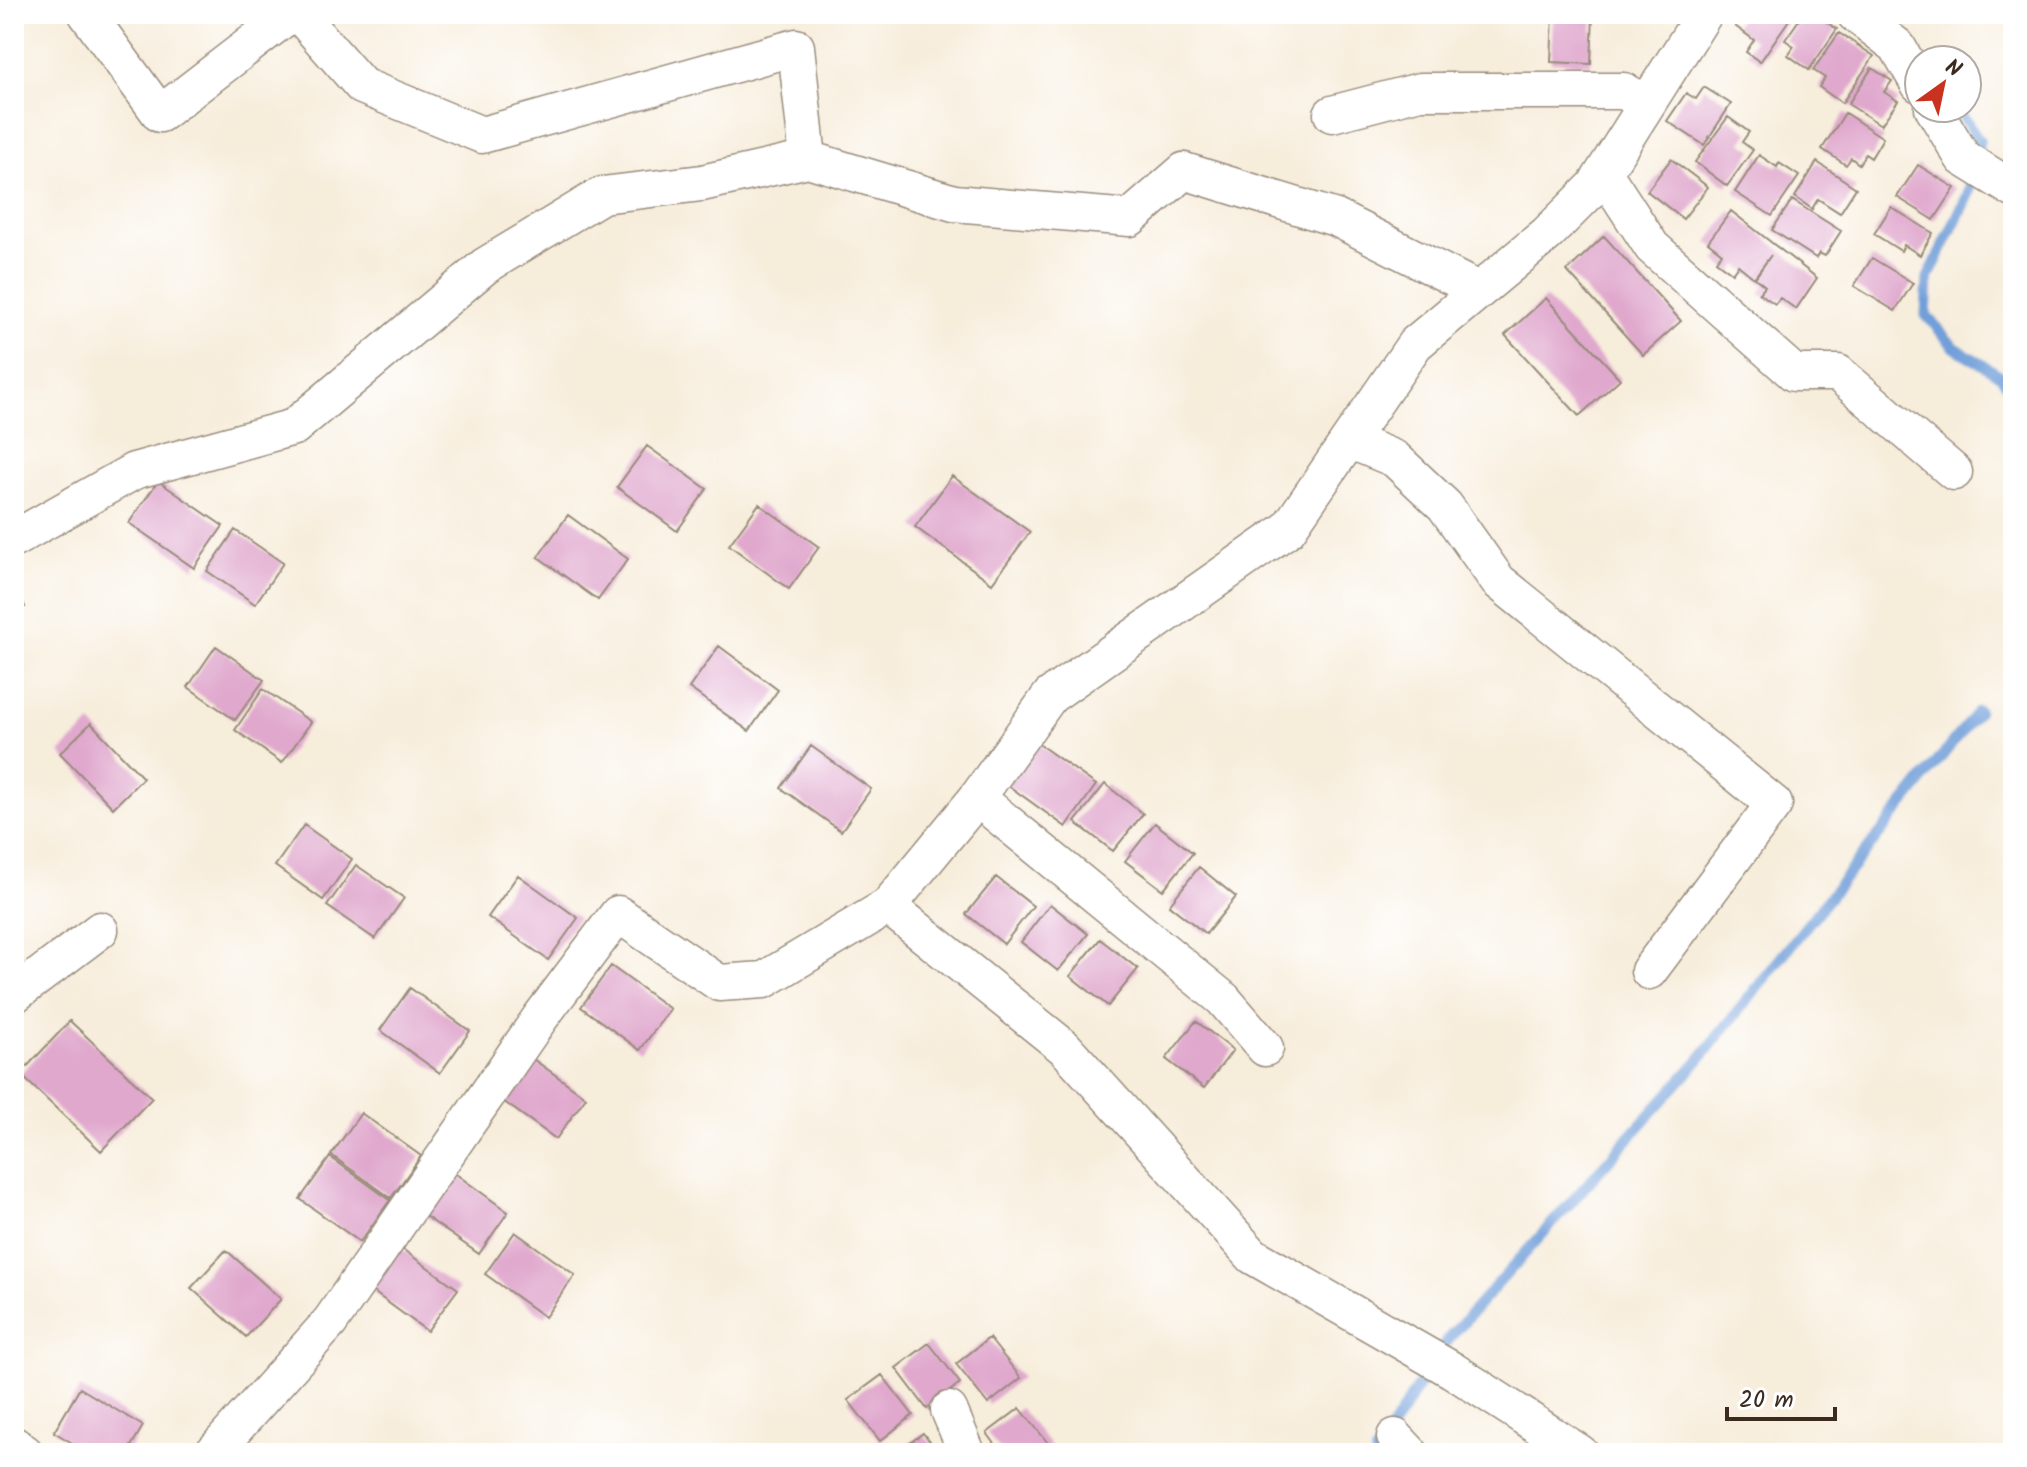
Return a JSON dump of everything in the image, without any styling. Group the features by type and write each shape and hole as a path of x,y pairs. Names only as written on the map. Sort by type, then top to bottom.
{"street":[{"path":"87,14 160,114 290,14"},
{"path":"299,14 362,86 482,135 796,47 808,159"},
{"path":"213,1453 330,1322 540,1018 618,914 719,983 764,980 888,906 977,798 1050,696 1288,529 1415,344 1547,234 1595,186 1704,14"},
{"path":"1855,14 1897,46 1903,56"},
{"path":"1332,114 1420,91 1624,91 1647,104"},
{"path":"1943,124 1963,158 2013,189"},
{"path":"14,539 134,471 294,427 485,266 602,195 702,183 808,159 954,203 1130,218 1184,171 1336,218 1478,290"},
{"path":"1604,173 1652,247 1794,373 1838,373 1954,472"},
{"path":"1349,440 1395,459 1445,506 1498,581 1774,804 1649,971"},
{"path":"977,798 1223,999 1265,1048"},
{"path":"888,906 1065,1048 1253,1256 1452,1370 1568,1450"},
{"path":"14,995 100,930"},
{"path":"949,1410 967,1453"},
{"path":"14,1445 25,1453"}],"building":[{"path":"1553,14 1593,14 1591,64 1551,62"},
{"path":"1743,14 1793,14 1760,62 1746,52 1754,40 1735,26"},
{"path":"1803,14 1814,14 1837,29 1809,70 1788,55 1794,46 1785,40"},
{"path":"1839,33 1874,56 1842,103 1819,87 1825,78 1813,70"},
{"path":"1872,68 1892,81 1884,92 1898,101 1881,125 1848,104"},
{"path":"1704,87 1731,104 1704,145 1667,121 1686,93 1696,99"},
{"path":"1845,113 1883,138 1871,158 1865,154 1859,164 1851,158 1846,165 1822,149"},
{"path":"1728,117 1749,132 1742,142 1753,150 1727,186 1695,162"},
{"path":"1759,155 1799,176 1772,216 1735,192"},
{"path":"1671,159 1708,187 1683,219 1647,191"},
{"path":"1817,162 1856,188 1840,213 1818,199 1812,209 1795,197"},
{"path":"1918,165 1955,188 1934,220 1897,197"},
{"path":"1792,200 1841,231 1825,256 1819,253 1816,258 1772,230"},
{"path":"1891,207 1933,233 1920,255 1904,245 1901,251 1874,234"},
{"path":"1731,211 1817,278 1796,309 1780,298 1775,304 1759,293 1765,286 1755,278 1771,255 1754,278 1738,265 1732,273 1716,261 1722,253 1708,242"},
{"path":"1604,236 1681,321 1643,355 1567,271"},
{"path":"1872,258 1913,283 1895,311 1854,286"},
{"path":"1546,298 1620,379 1579,416 1505,335"},
{"path":"647,446 707,489 677,531 617,487"},
{"path":"952,476 1030,532 992,583 915,527"},
{"path":"158,481 223,526 194,568 129,523"},
{"path":"759,504 819,547 789,589 729,545"},
{"path":"568,515 628,559 598,600 538,557"},
{"path":"235,530 283,563 255,604 207,571"},
{"path":"14,581 25,607 14,611"},
{"path":"216,646 264,680 235,720 188,687"},
{"path":"719,646 778,690 749,731 689,688"},
{"path":"263,689 311,722 282,763 235,730"},
{"path":"91,723 143,778 113,808 60,753"},
{"path":"1036,742 1096,785 1066,827 1006,784"},
{"path":"811,746 871,789 841,831 781,788"},
{"path":"1105,784 1143,814 1113,851 1075,822"},
{"path":"1155,823 1193,853 1163,890 1125,861"},
{"path":"304,825 352,859 323,900 275,866"},
{"path":"356,865 404,898 375,939 327,906"},
{"path":"1199,867 1236,897 1206,934 1169,905"},
{"path":"518,875 578,918 548,960 488,917"},
{"path":"996,877 1033,906 1004,944 966,914"},
{"path":"1050,904 1088,934 1058,971 1021,942"},
{"path":"1100,939 1138,969 1108,1006 1070,976"},
{"path":"611,966 670,1009 640,1050 581,1007"},
{"path":"410,988 470,1031 440,1073 380,1030"},
{"path":"70,1021 152,1098 101,1151 20,1074"},
{"path":"1196,1021 1233,1050 1204,1088 1166,1059"},
{"path":"526,1054 586,1097 556,1139 496,1096"},
{"path":"361,1113 421,1156 391,1198 331,1155"},
{"path":"330,1157 390,1200 360,1242 300,1199"},
{"path":"449,1169 508,1212 479,1254 418,1211"},
{"path":"515,1232 575,1275 545,1317 485,1274"},
{"path":"398,1246 458,1289 427,1331 368,1288"},
{"path":"226,1250 281,1299 246,1337 191,1288"},
{"path":"989,1338 1021,1378 988,1404 956,1364"},
{"path":"929,1343 960,1383 927,1409 896,1368"},
{"path":"882,1375 913,1415 880,1441 848,1400"},
{"path":"80,1388 143,1426 127,1453 89,1453 54,1432"},
{"path":"1020,1408 1052,1448 1046,1453 1002,1453 987,1433"},
{"path":"923,1433 939,1453 897,1453"}],"waterway":[{"path":"1968,124 1979,141 1968,195 1928,278 1926,315 1954,347 2001,376 2013,393"},
{"path":"1376,1453 1448,1339 1699,1060 1978,711"}]}
